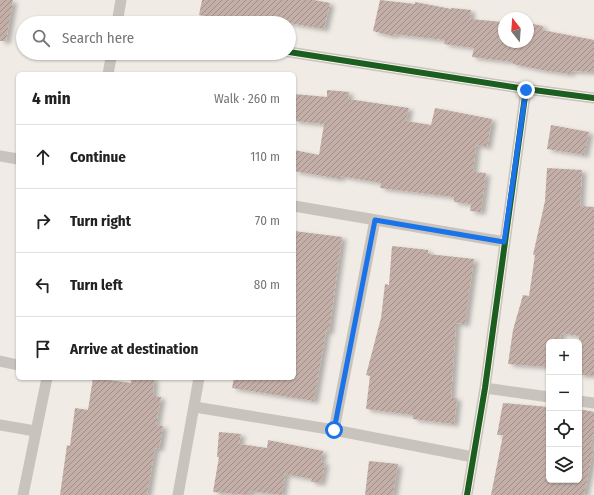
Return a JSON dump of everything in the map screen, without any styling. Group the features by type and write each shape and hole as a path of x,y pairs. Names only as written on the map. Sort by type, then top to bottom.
{"street":[{"path":"118,16 121,0"},
{"path":"296,53 526,90 594,98"},
{"path":"108,72 111,60"},
{"path":"467,495 485,388 526,90"},
{"path":"0,156 16,159"},
{"path":"296,206 504,242"},
{"path":"334,430 375,220"},
{"path":"0,361 16,365"},
{"path":"23,495 47,380"},
{"path":"178,495 199,380"},
{"path":"485,388 546,397"},
{"path":"582,401 594,403"},
{"path":"195,407 334,430 473,456"},
{"path":"0,425 35,431"}],"building":[{"path":"0,0 13,0 6,41 0,41"},
{"path":"202,0 314,0 330,3 324,29 296,24 296,16 199,15"},
{"path":"380,0 415,4 415,2 451,9 471,10 470,19 498,22 498,48 534,48 534,24 543,26 542,30 594,40 594,72 571,71 570,74 542,70 513,64 513,62 472,57 474,48 444,44 445,40 393,34 393,36 373,31"},
{"path":"327,90 349,92 348,99 409,108 406,121 431,125 435,108 492,119 487,147 476,145 473,172 486,173 481,212 470,211 471,204 454,202 454,197 380,188 381,183 340,176 340,179 296,171 296,150 319,155 324,124 296,121 296,94 327,97"},
{"path":"551,125 589,132 584,155 547,149"},
{"path":"547,168 582,170 580,206 594,207 594,375 582,375 582,339 579,339 579,336 561,333 560,339 546,339 546,367 508,364 513,330 523,295 529,296 535,255 533,255 545,201"},
{"path":"296,231 342,237 329,332 326,331 314,401 232,388 234,380 296,380"},
{"path":"392,246 428,250 428,254 474,259 465,324 456,323 451,397 457,398 454,424 413,419 413,415 366,409 370,376 366,375 381,318 385,284 389,285"},
{"path":"93,380 108,380 131,383 131,380 154,380 153,396 161,397 156,425 163,426 159,449 155,448 147,495 60,495 67,445 70,446 75,408 88,410"},
{"path":"503,403 546,407 546,483 582,483 582,410 594,412 594,432 590,447 594,447 584,495 491,495 503,435 497,435"},
{"path":"219,432 241,434 239,444 267,448 268,440 323,451 321,462 325,463 321,483 311,482 312,479 285,474 282,495 250,491 249,495 213,492 219,457 217,457"},
{"path":"369,461 398,464 393,495 365,495"}],"cycle path":[{"path":"296,53 526,89 594,98"},
{"path":"467,495 485,388 526,89"}],"route":[{"path":"334,430 375,220 504,242 526,90"}]}
